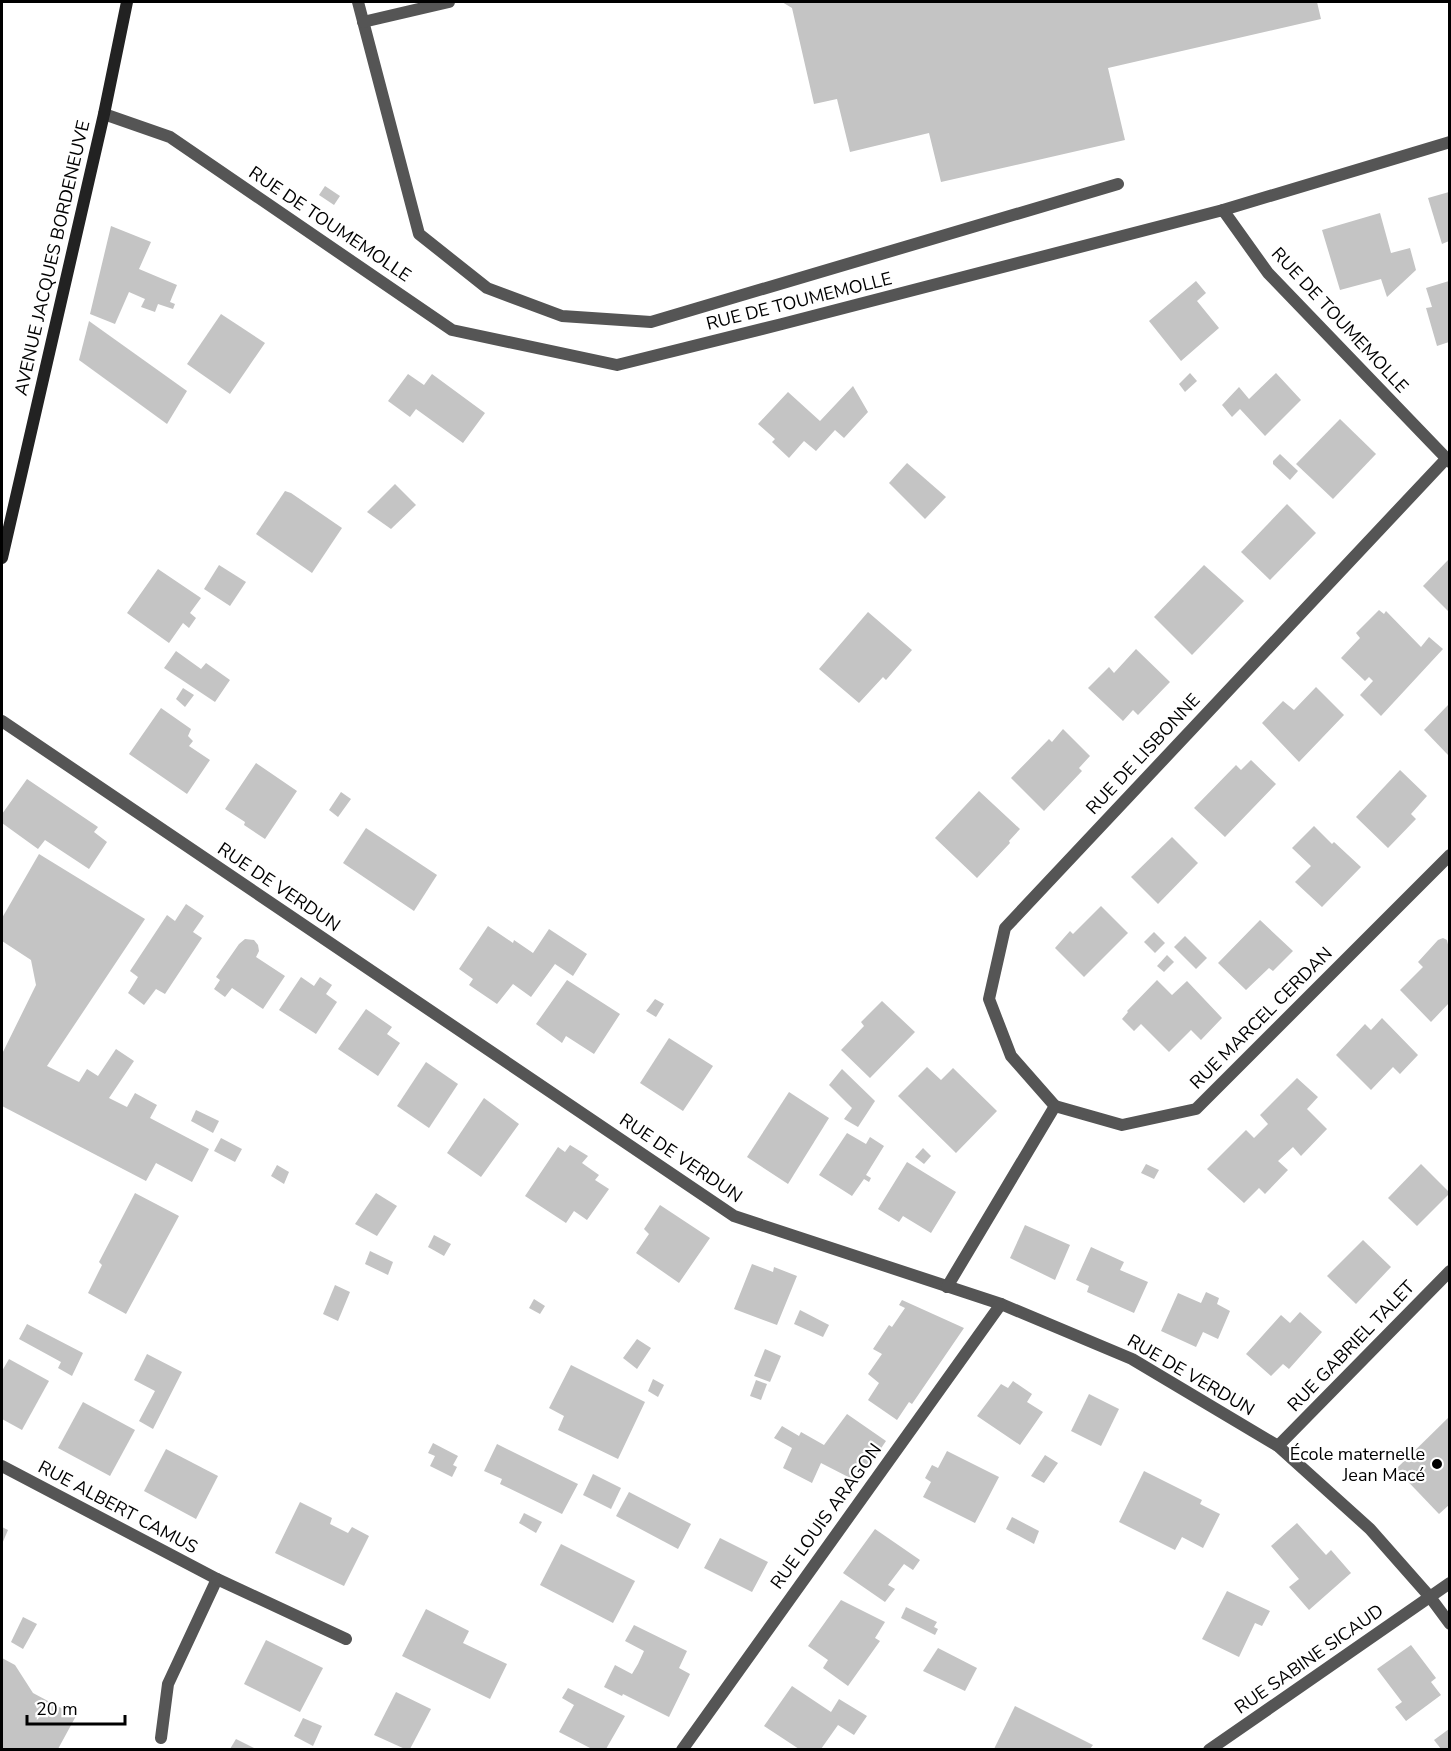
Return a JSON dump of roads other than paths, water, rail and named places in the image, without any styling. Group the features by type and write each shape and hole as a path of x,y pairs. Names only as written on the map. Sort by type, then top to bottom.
{"main road":[{"name":"AVENUE JACQUES BORDENEUVE","path":"2,558 104,114 127,2"}],"street":[{"path":"358,2 419,234 487,288 562,316 651,322 1118,184"},
{"path":"363,22 449,2"},
{"name":"RUE DE TOUMEMOLLE","path":"104,114 170,137 452,330 617,365 1223,210 1268,273 1448,461"},
{"path":"1223,210 1449,142"},
{"name":"RUE DE LISBONNE","path":"1055,1106 1011,1056 989,999 1005,928 1448,461"},
{"name":"RUE DE VERDUN","path":"2,721 734,1216 1001,1304 1132,1359 1278,1446 1370,1529 1430,1598 1449,1624"},
{"name":"RUE MARCEL CERDAN","path":"1055,1106 1122,1125 1196,1109 1449,855"},
{"path":"947,1287 1055,1106"},
{"name":"RUE GABRIEL TALET","path":"1278,1446 1449,1271"},
{"name":"RUE LOUIS ARAGON","path":"682,1749 1001,1304"},
{"name":"RUE ALBERT CAMUS","path":"2,1466 217,1579 346,1639"},
{"path":"161,1738 168,1684 217,1579"},
{"name":"RUE SABINE SICAUD","path":"1209,1749 1449,1583"}],"place":[{"name":"École maternelle Jean Macé","path":"1437,1464"}]}
